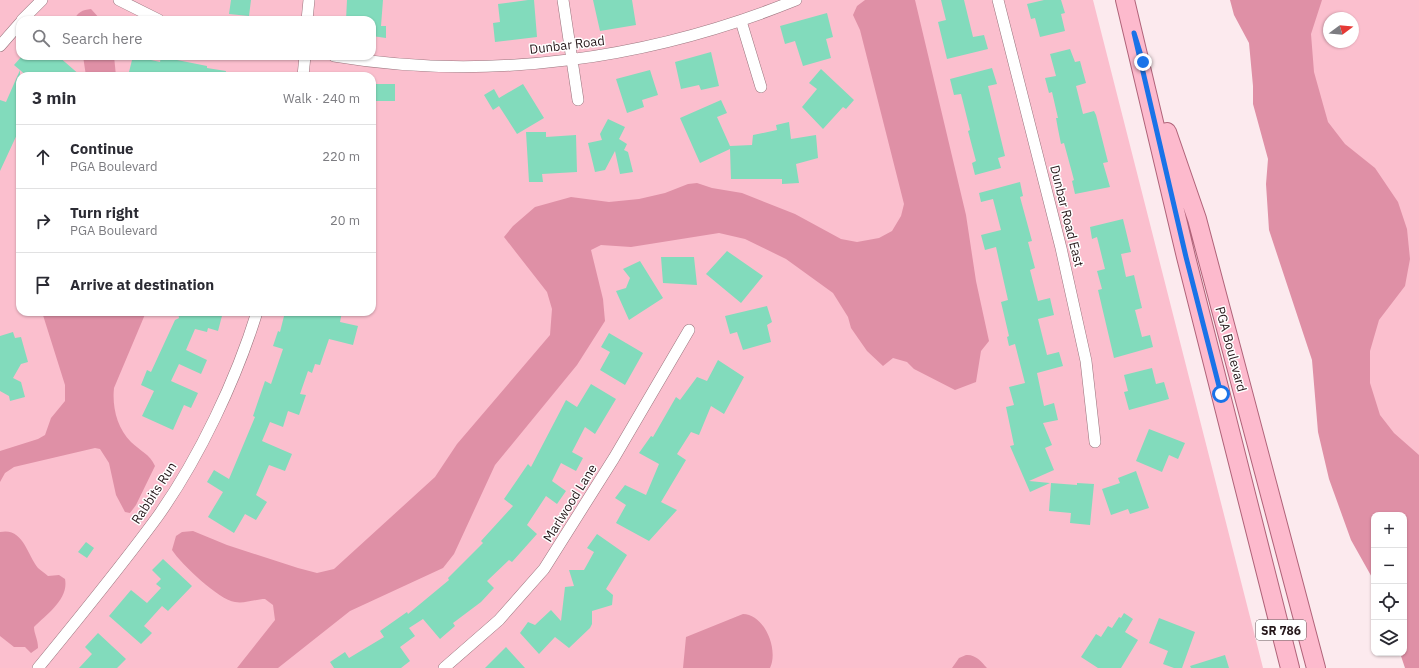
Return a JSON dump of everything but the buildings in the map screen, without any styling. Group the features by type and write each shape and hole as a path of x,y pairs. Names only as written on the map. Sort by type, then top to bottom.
{"main road":[{"name":"PGA Boulevard","path":"1125,0 1186,257 1290,668"},
{"name":"PGA Boulevard","path":"1134,33 1197,219 1316,668"}],"street":[{"path":"26,16 42,0"},
{"path":"119,0 151,16"},
{"path":"307,16 309,0"},
{"path":"563,0 578,100"},
{"name":"Dunbar Road","path":"365,60 403,65 463,67 520,65 572,59 614,53 667,42 741,21 796,0"},
{"name":"Dunbar Road East","path":"998,0 1061,248 1086,361 1096,442"},
{"path":"741,21 761,88"},
{"path":"0,46 16,27"},
{"path":"303,72 305,60"},
{"name":"Rabbits Run","path":"38,668 159,515 178,484 223,400 255,316"},
{"name":"Marlwood Lane","path":"444,668 499,620 544,569 614,458 689,330"}],"shaded area":[{"path":"0,0 1093,0 1263,668 0,668"},
{"path":"865,0 915,0 966,215 976,281 989,341 981,351 976,382 955,390 914,369 907,362 893,358 883,366 867,351 851,328 848,317 833,293 786,259 745,239 719,233 631,247 601,245 591,250 603,299 605,321 577,365 495,465 454,554 443,568 350,611 278,668 237,668 275,620 273,605 265,599 235,602 228,600 210,588 192,572 172,550 176,536 182,532 193,531 227,545 317,573 334,569 435,477 457,444 550,335 552,309 547,292 504,237 513,226 535,207 571,197 609,202 639,199 665,193 688,184 697,183 712,188 742,193 795,214 841,239 857,242 879,238 892,231 901,216 904,204 860,30 853,15 857,6"},
{"path":"1230,0 1322,0 1311,34 1314,72 1328,122 1345,144 1375,168 1398,202 1407,229 1410,259 1405,286 1379,320 1370,351 1370,383 1380,415 1394,433 1419,455 1419,668 1405,668 1401,656 1407,656 1407,512 1371,512 1371,576 1351,540 1329,479 1318,432 1312,360 1269,230 1266,184 1268,159 1253,104 1249,43 1234,15"},
{"path":"1257,0 1419,0 1419,668 1407,546 1407,512 1403,512"},
{"path":"91,9 97,16 76,16 85,10"},
{"path":"84,60 114,60 116,72 85,72"},
{"path":"43,316 144,316 114,388 116,417 122,430 131,442 150,458 155,466 136,505 130,513 125,512 116,495 109,463 100,449 95,448 14,467 5,473 0,482 0,451 38,439 45,435 51,418 65,401 65,385"},
{"path":"0,532 8,532 19,538 24,543 38,568 48,576 59,575 65,579 64,593 60,600 56,606 34,627 38,648 31,653 25,647 14,647 0,636"},
{"path":"743,614 751,616 757,620 768,634 773,652 770,668 683,668 686,637"},
{"path":"966,655 975,657 987,668 952,668 959,658"}],"route":[{"path":"1143,62 1134,33 1186,257 1221,394"}]}
